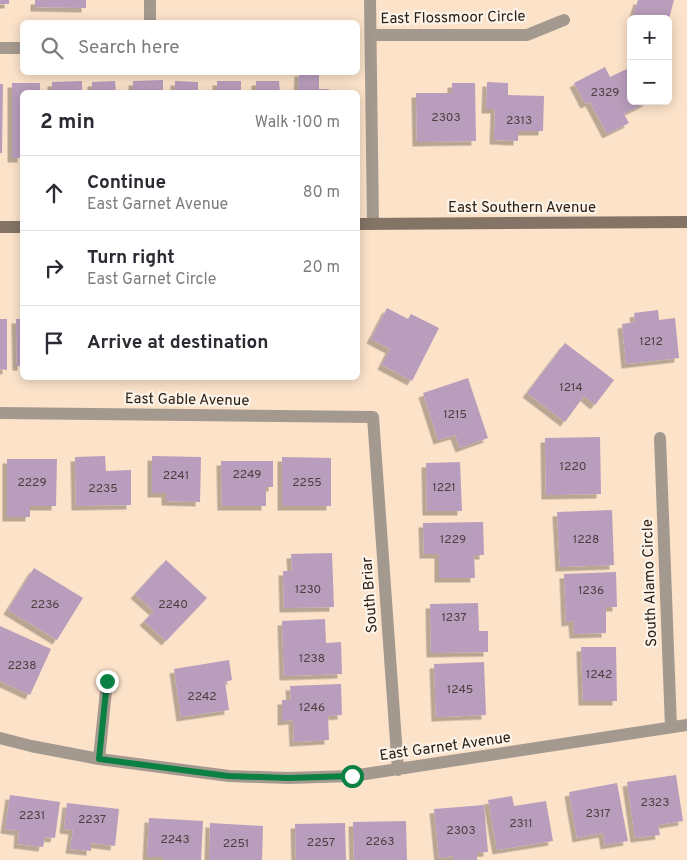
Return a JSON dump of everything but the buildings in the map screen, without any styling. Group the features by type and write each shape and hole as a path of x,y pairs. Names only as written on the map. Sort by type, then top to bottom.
{"main road":[{"name":"East Southern Avenue","path":"360,224 687,222"},
{"path":"0,227 20,227"}],"street":[{"path":"150,0 150,20"},
{"path":"370,0 372,224"},
{"name":"East Flossmoor Circle","path":"371,35 527,34 564,20"},
{"path":"0,48 20,48"},
{"name":"East Gable Avenue","path":"0,413 373,417"},
{"name":"South Briar","path":"373,417 398,770"},
{"name":"South Alamo Circle","path":"660,438 671,727"},
{"path":"99,759 107,681"},
{"name":"East Garnet Avenue","path":"0,738 99,759 238,777 288,778 352,776 398,770 687,725"}],"route":[{"path":"107,681 99,759 228,776 288,778 352,776"}]}
